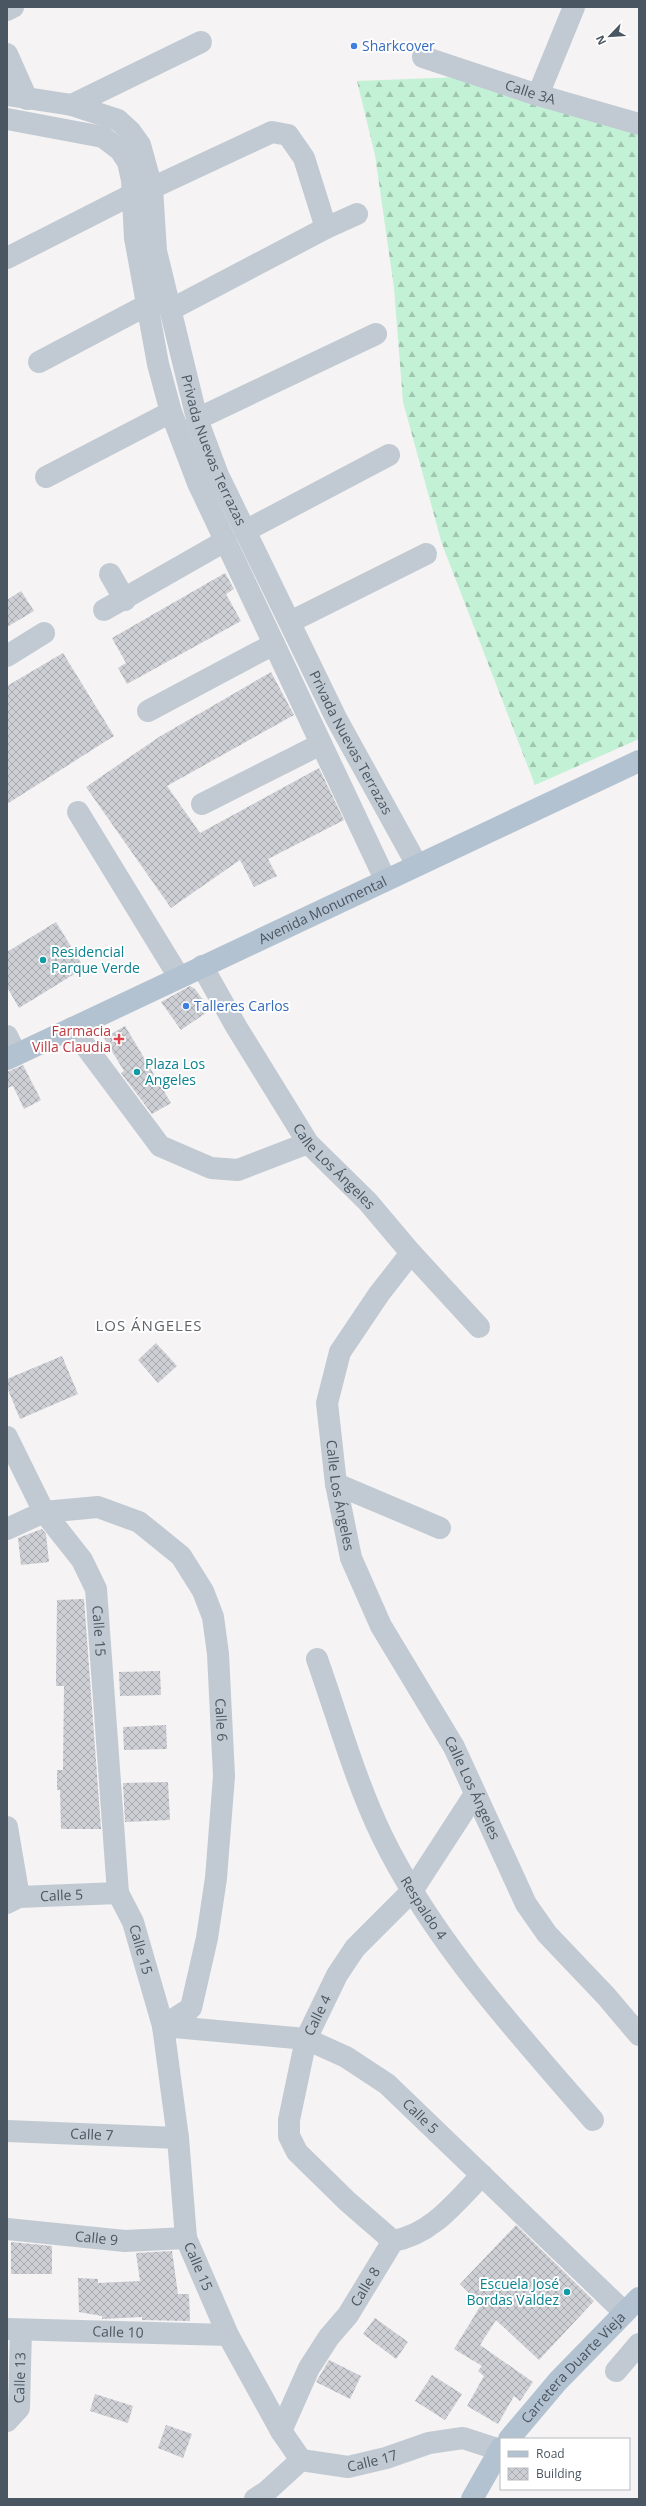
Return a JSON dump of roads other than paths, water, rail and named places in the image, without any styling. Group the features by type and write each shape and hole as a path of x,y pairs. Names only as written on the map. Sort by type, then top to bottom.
{"main road":[{"name":"Avenida Monumental","path":"10,1050 72,1028 385,879 639,761"},
{"name":"Carretera Duarte Vieja","path":"510,2438 558,2381 631,2305"},
{"name":"Carretera Duarte Vieja","path":"472,2499 500,2451"}],"street":[{"path":"7,10 13,7"},
{"path":"538,95 574,7"},
{"path":"72,105 201,42"},
{"path":"7,54 17,97"},
{"name":"Calle 3A","path":"422,57 538,95 639,124"},
{"name":"Privada Nuevas Terrazas","path":"17,97 72,105 118,120 130,131 140,145 143,191 156,251 197,419 218,475 336,718 417,865"},
{"path":"7,135 16,121"},
{"name":"Privada Nuevas Terrazas","path":"16,121 104,137 120,150 143,191 135,238 147,304 171,412 198,483 385,879"},
{"path":"7,258 143,191 272,132 288,135 304,158 326,228"},
{"path":"170,310 326,228 357,214"},
{"path":"39,362 147,304"},
{"path":"197,419 376,334"},
{"path":"46,477 171,412"},
{"path":"245,531 389,454"},
{"path":"104,610 125,600 226,542"},
{"path":"290,622 426,554"},
{"path":"110,574 125,600"},
{"path":"7,656 44,634"},
{"path":"148,711 274,644"},
{"path":"202,804 321,744"},
{"path":"78,812 180,976"},
{"name":"Calle Los Ángeles","path":"202,966 237,1028 308,1143 368,1202 411,1253 380,1294 340,1352 327,1403 336,1484 351,1558 381,1626 454,1747 526,1904 547,1934 606,1996 639,2035"},
{"path":"72,1028 160,1146 211,1168 238,1170 308,1143"},
{"path":"411,1253 479,1327"},
{"name":"Calle 15","path":"7,1437 44,1512 82,1560 96,1589 118,1893 133,1922 163,2026 178,2138 186,2238 228,2335 281,2431 301,2460"},
{"path":"336,1484 440,1528"},
{"name":"Calle 6","path":"7,1529 44,1512 98,1507 139,1522 181,1556 203,1591 213,1617 218,1654 224,1776 216,1878 207,1938 191,2008 163,2026"},
{"name":"Respaldo 4","path":"317,1660 382,1835 412,1891 483,1994 593,2120"},
{"name":"Calle 4","path":"393,2241 347,2201 297,2152 289,2136 289,2120 306,2039 337,1975 355,1948 412,1891 475,1794"},
{"path":"7,1827 13,1900"},
{"name":"Calle 5","path":"13,1900 118,1893"},
{"name":"Calle 5","path":"163,2026 306,2039 346,2057 386,2084 482,2175 631,2305"},
{"name":"Calle 7","path":"7,2131 178,2138"},
{"path":"393,2241 410,2238 437,2222 482,2175"},
{"name":"Calle 9","path":"7,2229 125,2241 186,2238"},
{"name":"Calle 8","path":"281,2431 309,2368 329,2337 348,2315 393,2241"},
{"name":"Calle 10","path":"14,2329 228,2335"},
{"name":"Calle 13","path":"7,2421 19,2408 14,2329"},
{"path":"616,2371 639,2344"},
{"name":"Calle 17","path":"301,2460 348,2467 386,2458 429,2443 463,2438 500,2445"},
{"path":"255,2499 266,2492 301,2460"}],"place":[{"name":"Sharkcover","path":"354,46"},
{"name":"Residencial Parque Verde","path":"43,960"},
{"name":"Talleres Carlos","path":"186,1006"},
{"name":"Farmacia Villa Claudia","path":"119,1039"},
{"name":"Plaza Los Angeles","path":"137,1072"},
{"name":"Escuela José Bordas Valdez","path":"567,2292"}],"district":[{"name":"LOS ÁNGELES","path":"149,1326"}]}
